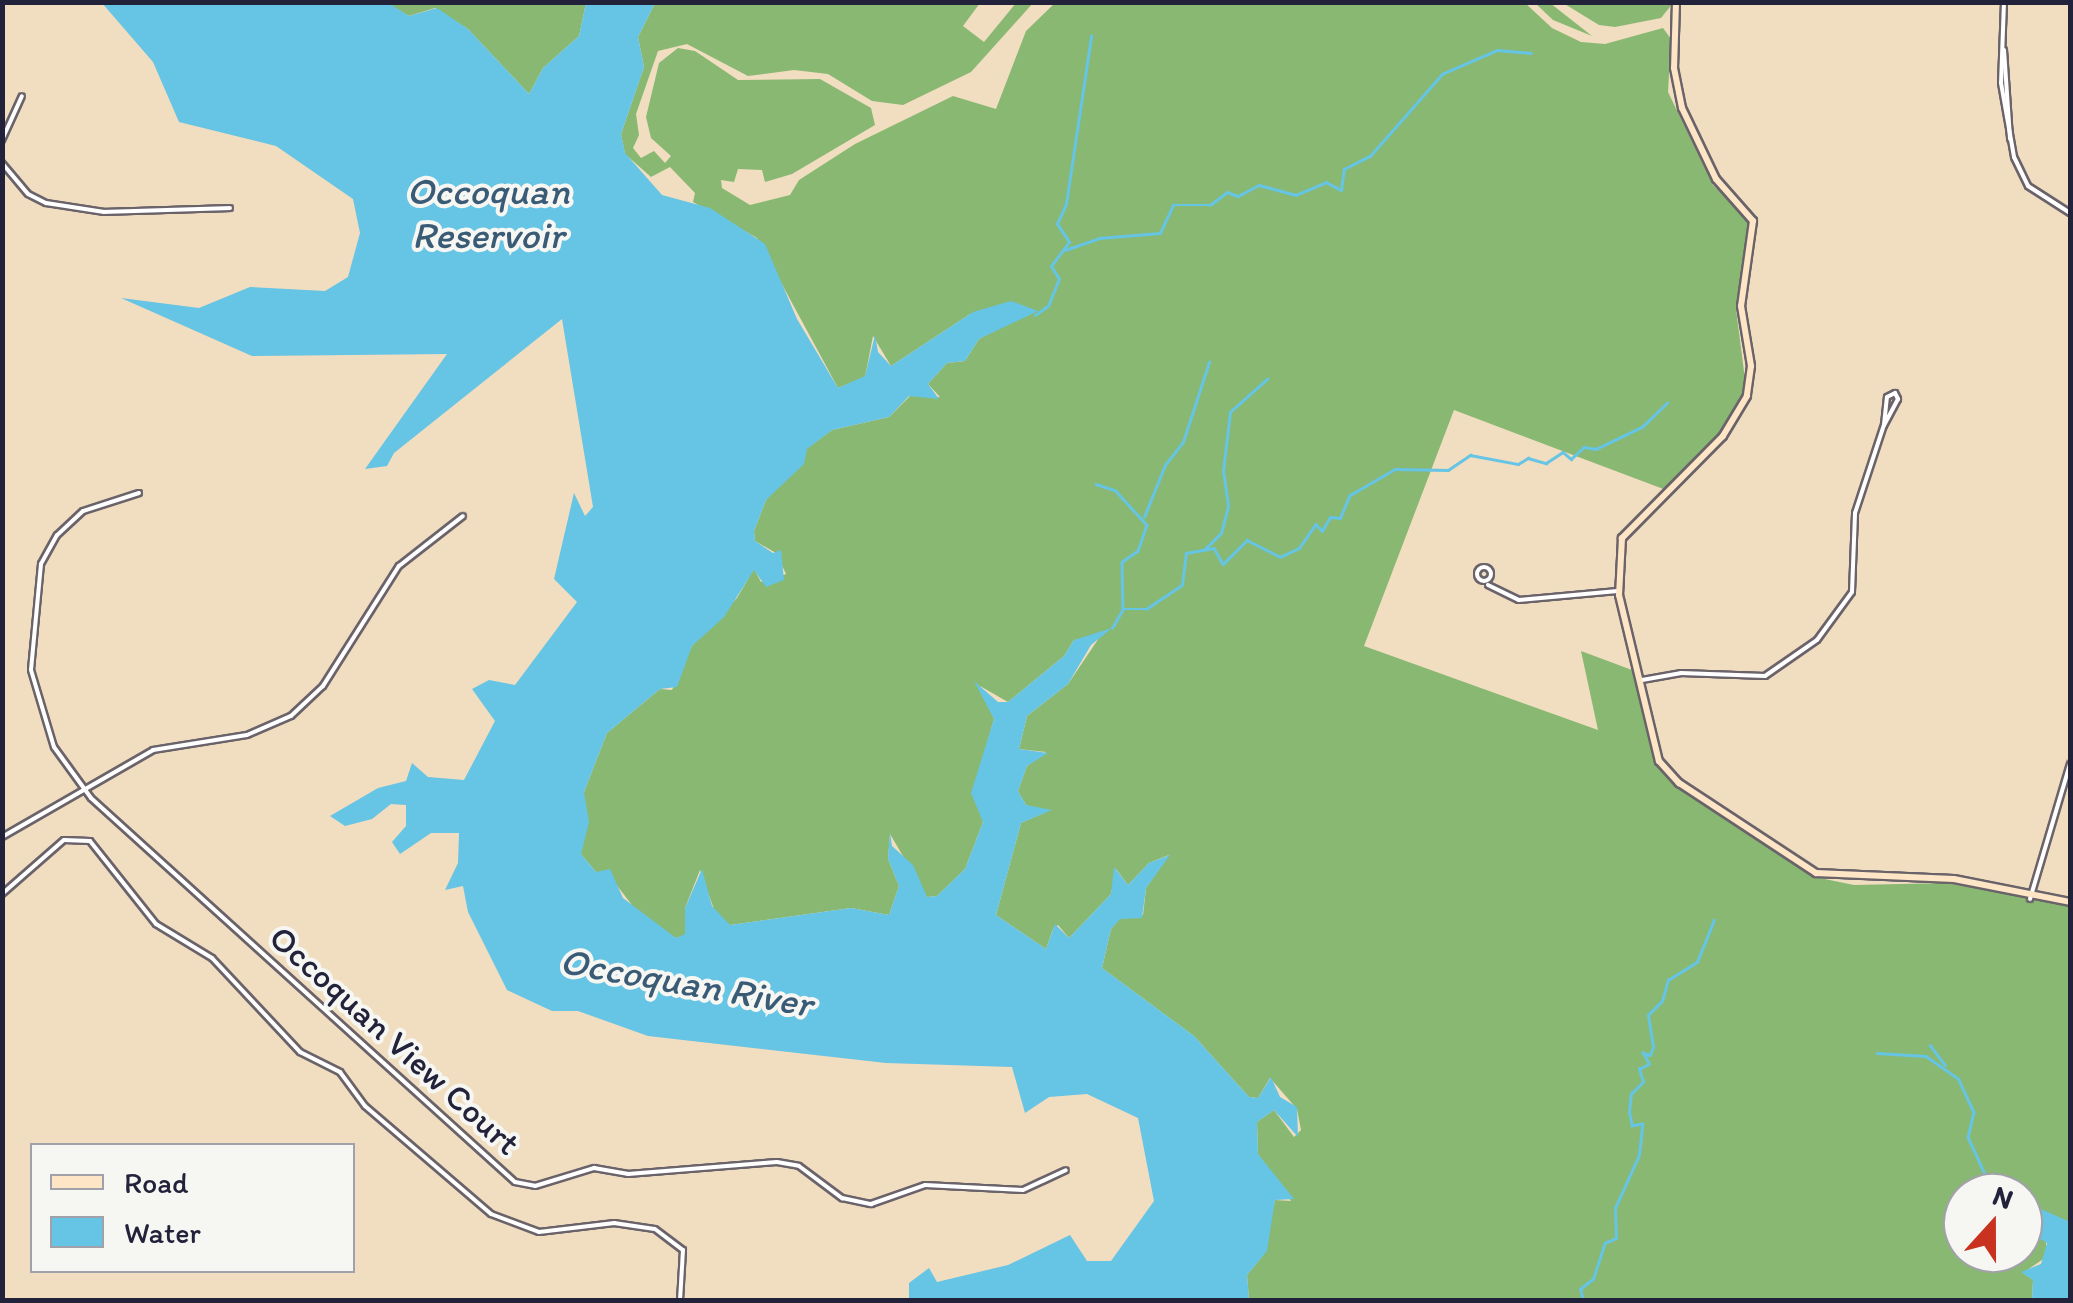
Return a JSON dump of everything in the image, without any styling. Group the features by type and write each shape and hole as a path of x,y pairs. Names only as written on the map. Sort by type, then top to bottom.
{"street":[{"path":"1676,2 1674,68 1682,108 1718,182 1753,221 1741,306 1750,382 1736,418 1705,458 1628,528 1618,590 1655,749 1667,772 1809,869 1840,878 1954,879 2030,899 2070,902"},
{"path":"2004,2 2010,139"},
{"path":"2004,48 2000,83 2010,139 2025,184 2070,212"},
{"path":"2,140 22,96"},
{"path":"2,163 23,190 46,202 104,212 230,208"},
{"path":"1641,680 1681,673 1765,676 1817,640 1852,592 1855,513 1884,425 1898,399 1895,393 1887,396 1884,425"},
{"path":"82,789 48,735 34,696 30,657 38,574 52,543 75,516 102,501 139,493"},
{"path":"2,837 153,750 247,734 299,710 323,686 399,566 462,516"},
{"path":"1488,584 1519,600 1618,590"},
{"path":"2030,899 2070,764"},
{"name":"Occoquan View Court","path":"82,789 523,1186 594,1168 637,1174 777,1162 798,1166 842,1198 871,1204 926,1184 1023,1190 1066,1170"},
{"path":"2,894 64,840 90,841 156,924 212,958 300,1052 340,1072 364,1106 491,1214 539,1232 614,1223 656,1229 682,1250 680,1300"}],"green space":[{"path":"1524,2 1552,28 1581,42 1605,44 1663,28 1671,39 1668,92 1713,185 1752,222 1736,309 1746,387 1727,425 1666,490 1454,410 1364,646 1598,730 1581,651 1632,670 1652,754 1666,777 1815,877 1854,885 1947,883 2070,906 2070,1222 2043,1214 2043,1173 1943,1173 1943,1273 2023,1273 2033,1280 2032,1300 1249,1300 1247,1275 1264,1254 1275,1200 1291,1201 1258,1154 1257,1122 1274,1110 1294,1137 1301,1130 1297,1109 1270,1078 1258,1098 1249,1097 1194,1036 1102,968 1111,929 1119,919 1143,915 1146,888 1169,855 1149,863 1128,885 1116,869 1111,894 1069,938 1058,925 1053,929 1046,949 996,915 1021,823 1044,813 1026,805 1018,791 1027,766 1046,752 1019,749 1027,716 1068,684 1101,635 1074,640 1064,656 1008,702 980,686 994,719 974,789 983,822 965,869 937,896 927,897 890,834 888,859 899,886 889,915 851,908 730,925 716,915 700,870 685,908 685,935 676,938 641,917 609,875 596,872 581,854 584,792 607,733 660,689 672,690 692,646 737,598 754,569 761,582 786,574 776,553 755,541 754,531 766,500 806,449 832,430 889,417 910,396 940,397 928,384 947,363 965,361 979,339 1035,310 970,314 891,366 873,336 865,377 838,388 757,238 693,202 695,193 670,167 651,177 625,154 621,134 644,67 638,37 655,3 980,3 963,26 984,42 1016,3 1033,3 971,72 903,105 872,101 828,74 794,70 748,76 687,44 658,51 636,114 639,135 633,148 641,158 654,151 665,163 671,156 651,138 646,117 659,63 678,48 695,51 738,80 820,79 871,108 875,125 792,174 765,182 762,170 738,169 734,182 721,180 722,188 750,205 790,195 799,180 855,144 953,96 996,109 1026,31 1055,3"},
{"path":"1673,2 1661,18 1615,27 1599,25 1563,3"},
{"path":"387,3 586,3 579,36 543,68 529,94 468,29 435,8 409,16"},
{"path":"1535,3 1550,3 1592,36 1553,20"}],"water":[{"name":"Occoquan Reservoir","path":"387,2 409,16 437,8 468,29 529,94 543,68 579,36 586,3 655,3 638,37 644,67 621,134 625,153 662,195 710,208 765,244 797,319 838,388 865,376 875,335 878,352 891,366 973,312 1011,301 1038,311 979,339 965,361 947,363 928,384 939,399 909,396 889,417 832,430 807,449 804,464 766,500 754,531 755,541 773,553 781,550 784,580 766,587 754,570 724,617 692,646 677,687 660,689 607,733 584,792 589,822 581,854 596,872 610,869 623,898 676,938 685,934 685,908 702,869 712,906 730,925 851,908 889,915 899,886 888,859 890,832 892,846 913,865 927,897 937,896 965,869 983,822 971,793 994,719 974,681 998,702 1008,702 1064,656 1074,640 1112,628 1091,645 1068,684 1027,716 1019,749 1048,753 1027,766 1018,791 1026,805 1052,810 1021,823 996,915 1046,949 1055,924 1069,938 1111,894 1114,867 1128,885 1149,863 1170,855 1146,888 1142,918 1120,919 1111,929 1102,968 1194,1036 1249,1097 1258,1098 1271,1077 1280,1097 1297,1107 1298,1137 1274,1110 1257,1122 1258,1154 1294,1199 1275,1200 1267,1251 1247,1275 1249,1300 909,1300 909,1283 929,1268 937,1282 1008,1265 1070,1235 1087,1261 1111,1261 1154,1201 1138,1118 1087,1094 1049,1097 1025,1113 1012,1067 886,1063 648,1036 578,1011 552,1011 507,990 468,912 463,886 445,890 458,863 459,833 431,833 400,854 392,842 406,826 406,805 391,804 372,819 345,826 330,816 378,788 406,781 412,763 428,777 464,780 495,721 472,689 489,680 515,685 577,602 554,579 574,493 585,516 593,507 562,319 394,453 387,466 365,469 447,354 252,356 121,298 199,308 250,287 325,291 348,277 360,233 353,199 276,146 179,122 153,62 102,3"},
{"path":"2043,1210 2070,1222 2070,1300 2032,1300 2033,1280 2022,1273 2043,1273 2047,1243 2043,1240"}],"waterway":[{"path":"1035,315 1048,306 1059,279 1051,266 1069,242 1057,224 1066,204 1091,36"},
{"path":"1065,250 1099,238 1160,233 1173,205 1210,205 1227,192 1238,196 1259,185 1296,195 1326,182 1341,190 1344,169 1370,156 1442,74 1497,50 1531,53"},
{"path":"1144,517 1165,465 1183,442 1209,362"},
{"path":"1204,550 1221,533 1228,506 1223,471 1230,412 1267,379"},
{"path":"1112,628 1123,609 1146,609 1182,585 1186,553 1214,548 1223,564 1247,540 1280,557 1299,548 1316,524 1322,531 1330,517 1340,518 1350,495 1395,469 1448,470 1470,455 1518,464 1528,458 1546,463 1563,452 1571,459 1584,447 1596,449 1642,427 1667,403"},
{"path":"1096,484 1115,490 1147,525 1138,551 1122,562 1123,609"},
{"path":"1583,1300 1580,1289 1593,1279 1605,1243 1616,1238 1615,1208 1639,1155 1642,1124 1632,1126 1629,1112 1631,1094 1643,1082 1639,1069 1649,1064 1643,1053 1650,1055 1653,1047 1648,1015 1662,1001 1668,980 1697,962 1714,920"},
{"path":"1930,1045 1945,1065"},
{"path":"1877,1053 1926,1056 1958,1078 1974,1112 1968,1137 1985,1173"}],"water label":[{"name":"Occoquan River","path":"686,983"}]}
